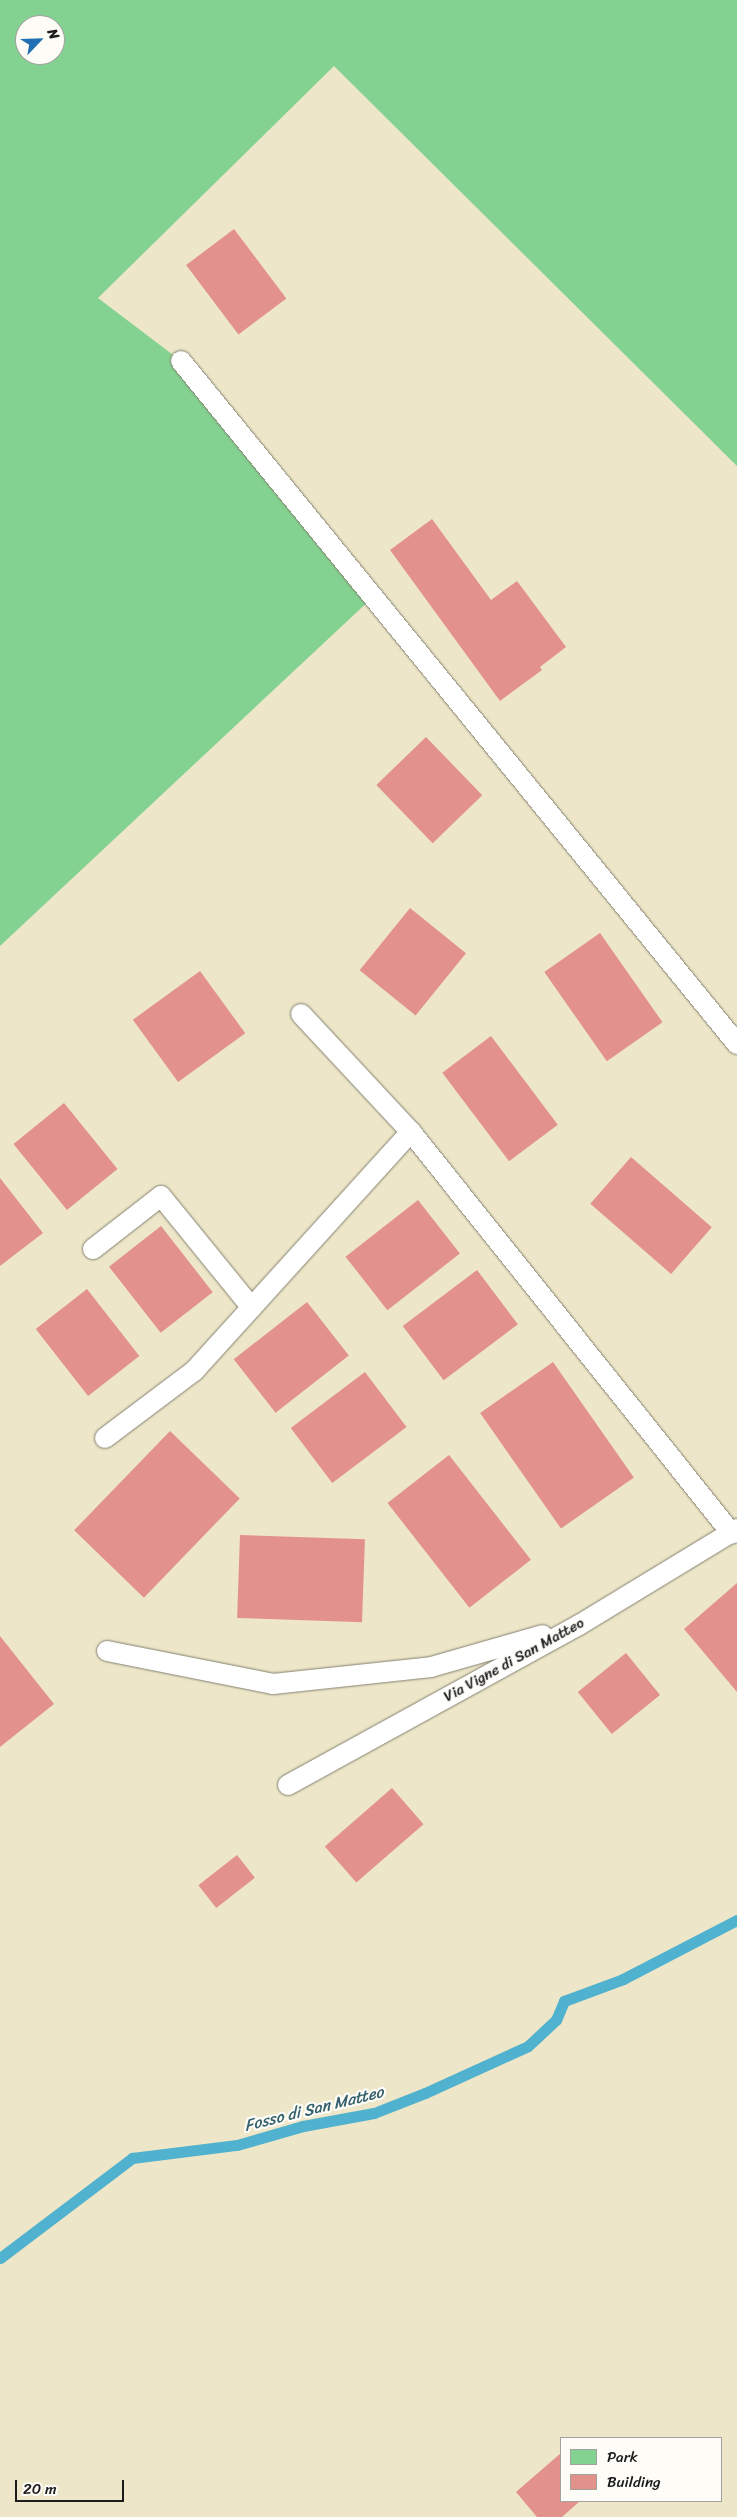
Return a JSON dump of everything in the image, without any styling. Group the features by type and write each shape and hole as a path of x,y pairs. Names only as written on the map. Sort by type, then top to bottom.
{"lane":[{"path":"181,361 737,1044"},
{"path":"301,1014 411,1132 734,1532"},
{"path":"105,1438 194,1371 411,1132"},
{"path":"93,1249 161,1196 252,1308"},
{"name":"Via Vigne di San Matteo","path":"288,1785 579,1625 734,1532"},
{"path":"107,1651 273,1684 431,1667 579,1625"}],"green space":[{"path":"0,0 737,0 737,466 334,66 98,298 181,361 373,597 0,946"}],"building":[{"path":"234,229 286,298 238,335 186,265"},
{"path":"432,519 491,600 517,581 566,647 540,667 542,670 500,701 390,550"},
{"path":"426,737 482,795 433,843 376,785"},
{"path":"410,908 466,953 416,1015 360,970"},
{"path":"600,933 663,1022 607,1061 544,972"},
{"path":"200,971 245,1033 178,1082 133,1020"},
{"path":"491,1036 558,1125 509,1161 442,1073"},
{"path":"64,1103 117,1169 67,1210 13,1144"},
{"path":"631,1157 712,1227 671,1274 590,1204"},
{"path":"0,1178 43,1233 0,1266"},
{"path":"418,1200 460,1254 387,1310 346,1257"},
{"path":"161,1226 213,1292 161,1333 109,1267"},
{"path":"477,1270 518,1324 444,1380 403,1326"},
{"path":"87,1289 139,1356 88,1396 36,1329"},
{"path":"307,1302 349,1356 276,1413 234,1359"},
{"path":"553,1362 634,1478 561,1529 480,1413"},
{"path":"365,1372 407,1427 332,1483 291,1428"},
{"path":"170,1431 240,1498 144,1598 74,1530"},
{"path":"449,1455 531,1560 469,1608 388,1503"},
{"path":"240,1535 365,1539 362,1622 237,1618"},
{"path":"737,1583 737,1692 684,1629"},
{"path":"0,1636 54,1704 0,1747"},
{"path":"626,1653 660,1695 612,1734 578,1692"},
{"path":"392,1788 423,1824 356,1883 325,1846"},
{"path":"237,1855 255,1878 216,1908 198,1885"},
{"path":"560,2454 560,2502 579,2502 562,2517 537,2517 516,2492"}],"waterway":[{"name":"Fosso di San Matteo","path":"0,2258 132,2158 237,2145 303,2126 374,2113 425,2093 528,2046 556,2020 564,2001 623,1979 737,1920"}]}
